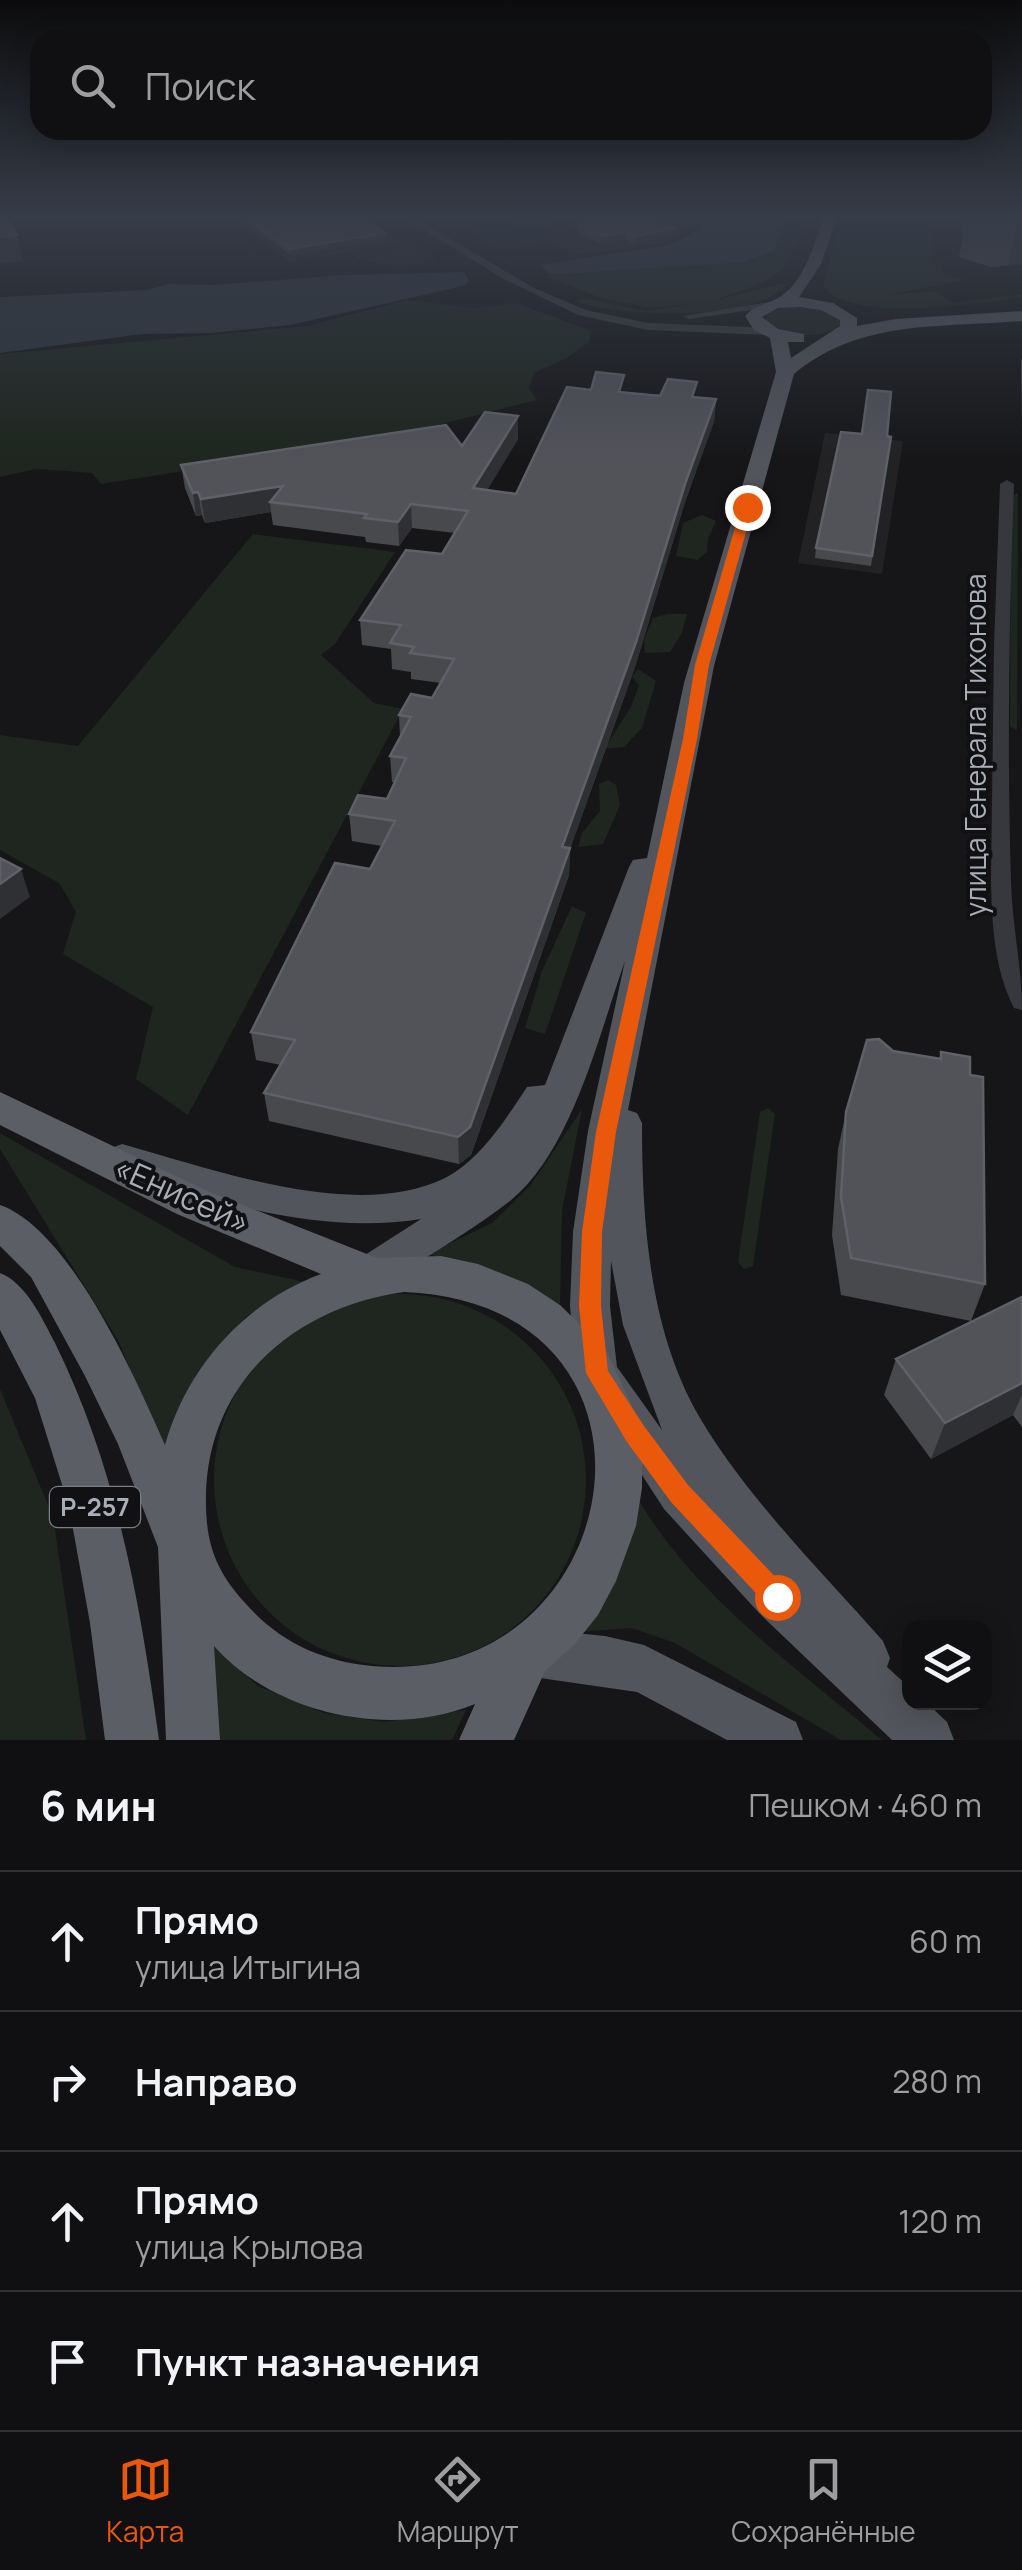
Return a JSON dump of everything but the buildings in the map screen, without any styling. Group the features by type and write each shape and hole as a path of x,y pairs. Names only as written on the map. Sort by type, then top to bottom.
{"highway":[{"name":"«Енисей»","path":"0,1107 191,1202 368,1274"},
{"name":"«Енисей»","path":"0,1222 40,1255 109,1374 183,1545 212,1604 261,1653 324,1686 397,1695 470,1681 526,1652 561,1618 596,1571 614,1524 620,1476 616,1430 597,1373 552,1322 509,1294 460,1277 407,1272 368,1274 312,1296 274,1320 240,1350 213,1388 192,1430 180,1482 183,1545"},
{"name":"Р-257","path":"0,1292 48,1374 92,1494 112,1593 132,1740"},
{"name":"Р-257","path":"183,1545 193,1740"},
{"name":"«Енисей»","path":"486,1740 526,1652"}],"main road":[{"path":"786,299 754,316 760,327 808,338 880,326 1022,316"},
{"path":"368,1274 499,1188 530,1152 552,1112 638,886 785,372 798,358 851,323 823,299"},
{"path":"780,304 920,313 1022,303"},
{"path":"774,333 785,372"},
{"path":"702,665 606,1132 592,1232 590,1306 597,1373 680,1494 777,1597 933,1740"},
{"path":"81,1148 289,1204 348,1210 423,1202 458,1189 486,1167 520,1127 589,1018"},
{"path":"625,1045 626,1246 634,1299 650,1354 688,1438 769,1545 933,1740"},
{"path":"526,1652 606,1660 644,1669 778,1740"}],"street":[{"path":"557,299 611,321 774,333"},
{"path":"582,310 671,318 780,304"},
{"name":"улица Генерала Тихонова","path":"1007,484 1000,635 1002,887 1004,953 1022,1002"}],"shaded area":[{"path":"0,299 404,299 290,325 212,333 142,334 0,353"},
{"path":"588,299 645,311 703,303 651,308 607,299 763,299 750,305 688,313 624,311 576,302"},
{"path":"842,299 948,299 953,303 1011,299 917,308 860,305"},
{"path":"407,300 473,308 516,303 591,331 589,342 534,373 529,388 537,400 375,441 101,484 92,473 36,469 0,477 0,354 308,326"},
{"path":"787,307 822,309 839,318 841,324 824,333 803,335 765,321 767,313"},
{"path":"825,433 903,441 882,574 798,563"},
{"path":"1018,492 1017,731 1010,726 1011,497"},
{"path":"702,515 716,521 707,552 697,560 676,556 683,523"},
{"path":"253,534 395,552 335,644 321,655 374,703 403,709 188,1115 136,1079 153,1007 63,954 76,912 59,883 0,850 0,735 78,746"},
{"path":"687,614 682,633 670,652 645,653 644,640 653,618"},
{"path":"638,669 656,681 642,728 624,747 604,749 631,707 639,685 632,677"},
{"path":"608,780 616,785 620,805 603,844 578,847 582,833 600,811 599,784"},
{"path":"572,906 586,913 545,1034 525,1028 542,971"},
{"path":"768,1108 775,1114 753,1266 744,1269 738,1262 760,1112"},
{"path":"582,1109 562,1211 560,1304 495,1271 428,1254 492,1223 530,1186"},
{"path":"0,1133 235,1267 305,1282 247,1316 208,1359 164,1454 119,1342 0,1149"},
{"path":"400,1294 436,1298 471,1309 503,1326 531,1349 554,1377 571,1409 582,1444 586,1480 582,1516 571,1551 554,1583 531,1611 503,1634 471,1651 436,1662 400,1666 364,1662 329,1651 297,1634 269,1611 246,1583 229,1551 218,1516 214,1480 218,1444 229,1409 246,1377 269,1349 297,1326 329,1309 364,1298"},
{"path":"0,1389 53,1517 86,1740 0,1740"},
{"path":"637,1497 660,1533 717,1598 882,1740 841,1740 675,1643 632,1628 578,1632 618,1569"},
{"path":"205,1637 258,1686 324,1713 384,1722 466,1710 452,1740 215,1740"}],"route":[{"path":"747,507 702,665 690,739 606,1132 592,1232 590,1306 597,1373 636,1434 680,1494 777,1597"}]}
